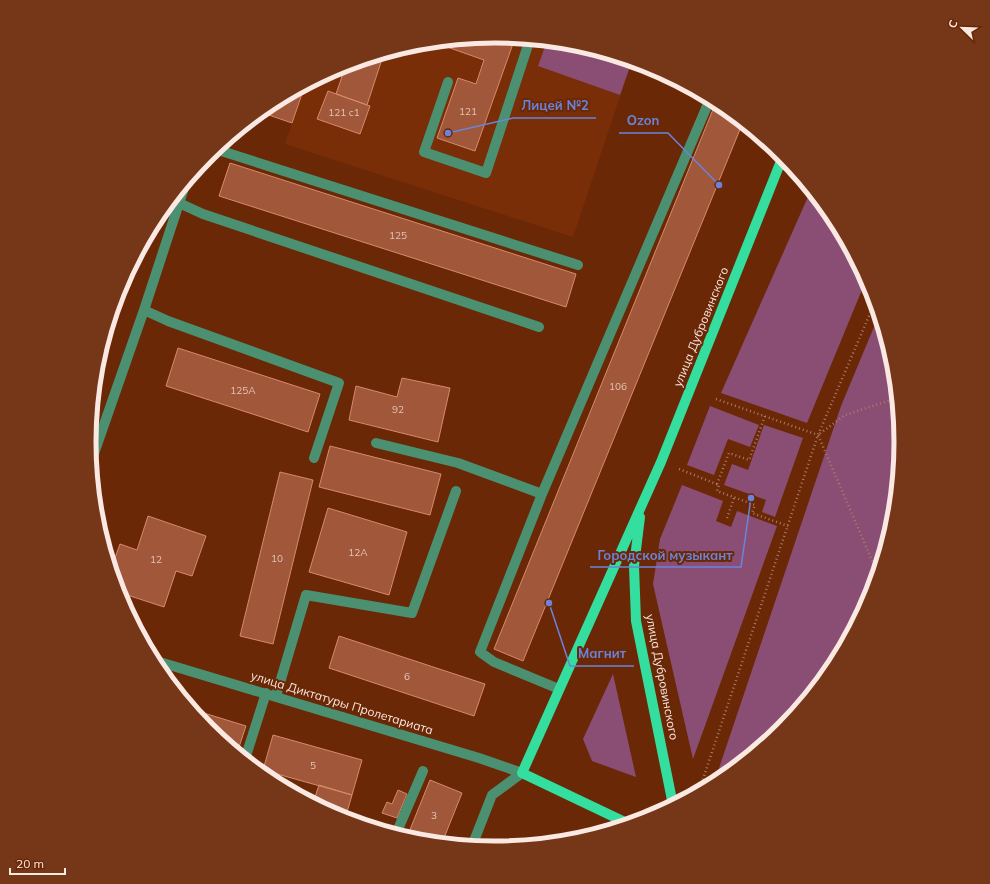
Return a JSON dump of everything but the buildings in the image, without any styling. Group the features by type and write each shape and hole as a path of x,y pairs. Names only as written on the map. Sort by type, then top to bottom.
{"main road":[{"name":"улица Дубровинского","path":"522,773 667,447 780,163"},
{"name":"улица Дубровинского","path":"641,506 634,566 636,621 673,799"},
{"path":"522,773 621,820"}],"street":[{"path":"448,82 424,152 486,173 528,45"},
{"path":"560,689 494,662 480,652 542,494 708,104"},
{"path":"222,151 578,265"},
{"path":"96,447 144,310 181,195"},
{"path":"179,203 203,214 539,327"},
{"path":"144,310 168,321 339,383 314,458"},
{"path":"376,443 458,463 542,494"},
{"path":"247,755 271,695 306,595 412,614 456,491"},
{"name":"улица Диктатуры Пролетариата","path":"162,663 479,758 522,773"},
{"path":"398,829 423,771"},
{"name":"улица Дубровинского","path":"474,840 492,795 522,773"}],"path":[{"path":"702,783 818,435 872,310"},
{"path":"716,399 818,435 874,565"},
{"path":"818,435 844,415 892,400"},
{"path":"765,416 749,460 729,453 717,491 755,505 752,513 788,526"},
{"path":"679,469 718,484"},
{"path":"726,518 734,498"},
{"path":"861,600 876,560"}],"shaded area":[{"path":"469,44 521,44 547,46 573,51 630,67 573,237 285,144 302,93 342,73 367,64 417,51 443,46"},
{"path":"545,46 598,57 630,67 620,95 538,66"},
{"path":"809,195 827,220 841,243 863,287 807,423 721,393"},
{"path":"876,323 891,390 894,442 891,494 873,570 864,595 841,642 812,685 777,724 758,742 717,774 841,406"},
{"path":"710,406 759,425 750,447 728,439 714,475 687,465"},
{"path":"764,425 803,438 775,517 762,512 766,500 724,485 732,464 748,470"},
{"path":"682,485 723,501 716,521 731,527 737,511 777,526 693,759 653,584 660,539"},
{"path":"613,674 636,777 592,761 583,739"}],"place":[{"name":"Лицей №2","path":"448,133"},
{"name":"Ozon","path":"719,185"},
{"name":"Городской музыкант","path":"751,498"},
{"name":"Магнит","path":"549,603"}]}
